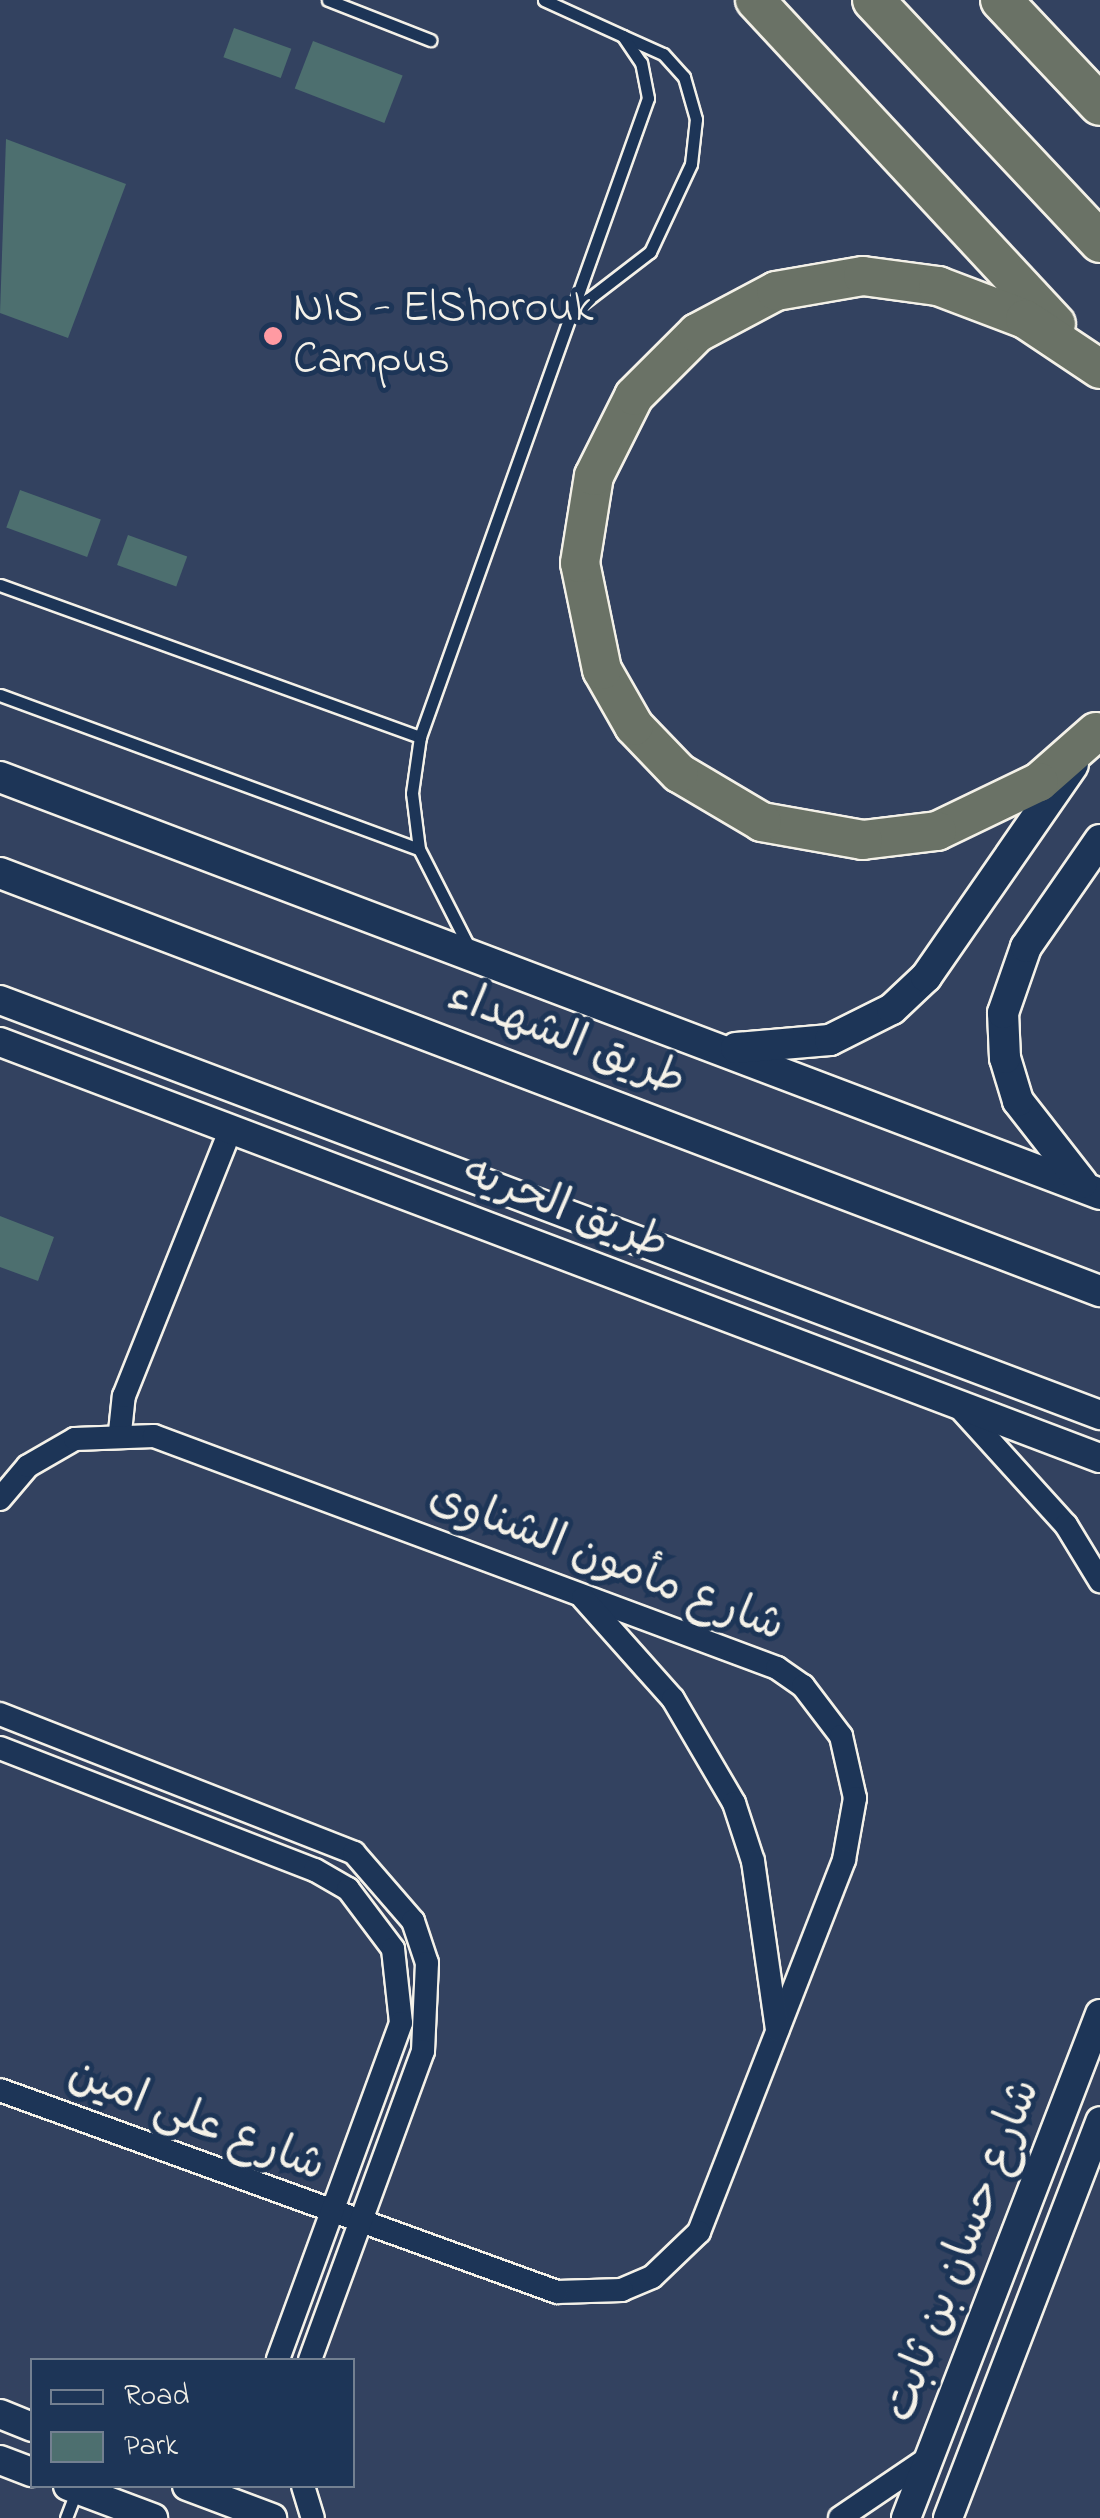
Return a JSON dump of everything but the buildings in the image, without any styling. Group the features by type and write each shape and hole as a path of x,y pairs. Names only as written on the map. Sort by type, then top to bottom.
{"highway":[{"path":"755,0 1100,369"},
{"path":"873,0 1100,242"},
{"path":"1001,0 1100,105"},
{"path":"1098,729 1040,782 937,830 863,840 762,822 692,783 634,726 602,670 580,564 594,476 634,396 697,332 776,292 864,276 938,286 1026,319 1100,369"}],"main road":[{"path":"715,1048 830,1040 910,994 1098,729"},
{"name":"طريق الشهداء","path":"0,777 1094,1192"},
{"path":"1094,1192 1028,1121 1002,1036 1008,991 1026,947 1100,840"},
{"name":"طريق الشهداء","path":"0,872 1100,1291"}],"street":[{"name":"طريق الحريه","path":"0,1000 1100,1415"},
{"name":"طريق الحريه","path":"0,1042 1100,1458"},
{"path":"120,1432 124,1396 231,1129"},
{"path":"957,1404 1066,1525 1100,1581"},
{"name":"شارع مأمون الشناوى","path":"0,1499 50,1450 120,1432 154,1436 777,1668 803,1686 841,1736 852,1766 853,1829 699,2232 652,2277 589,2296 557,2292 364,2228"},
{"path":"578,1593 674,1699 734,1804 753,1861 777,2034"},
{"path":"0,1714 314,1833 388,1883 418,1935 430,2008 364,2228 311,2358"},
{"path":"0,1748 315,1870 374,1916 393,1949 401,2023 334,2217 279,2358"},
{"name":"شارع حسان بن ثابت","path":"906,2518 1100,2014"},
{"name":"شارع على امين","path":"0,2090 364,2228"},
{"name":"شارع حسان بن ثابت","path":"948,2518 1100,2122"},
{"path":"0,2414 30,2426"},
{"path":"840,2518 930,2457"},
{"path":"0,2460 30,2471"},
{"path":"191,2488 272,2518"},
{"path":"304,2488 313,2518"},
{"path":"86,2498 154,2518"}],"lane":[{"path":"328,0 430,40"},
{"path":"544,0 664,54 684,76 694,104 693,152 676,210 650,252 573,312"},
{"path":"474,957 419,849 412,793 420,737 645,115 646,80 623,36"},
{"path":"0,584 420,737"},
{"path":"0,694 419,849"},
{"path":"66,2518 86,2498"}],"green space":[{"path":"234,28 291,49 281,78 223,57"},
{"path":"313,41 403,75 384,123 295,89"},
{"path":"6,139 126,184 68,338 0,313"},
{"path":"20,490 101,519 87,557 6,528"},
{"path":"128,535 187,557 176,587 117,565"},
{"path":"0,1216 54,1237 38,1281 0,1267"}],"place":[{"name":"NIS - ElShorouk Campus","path":"273,336"}]}
